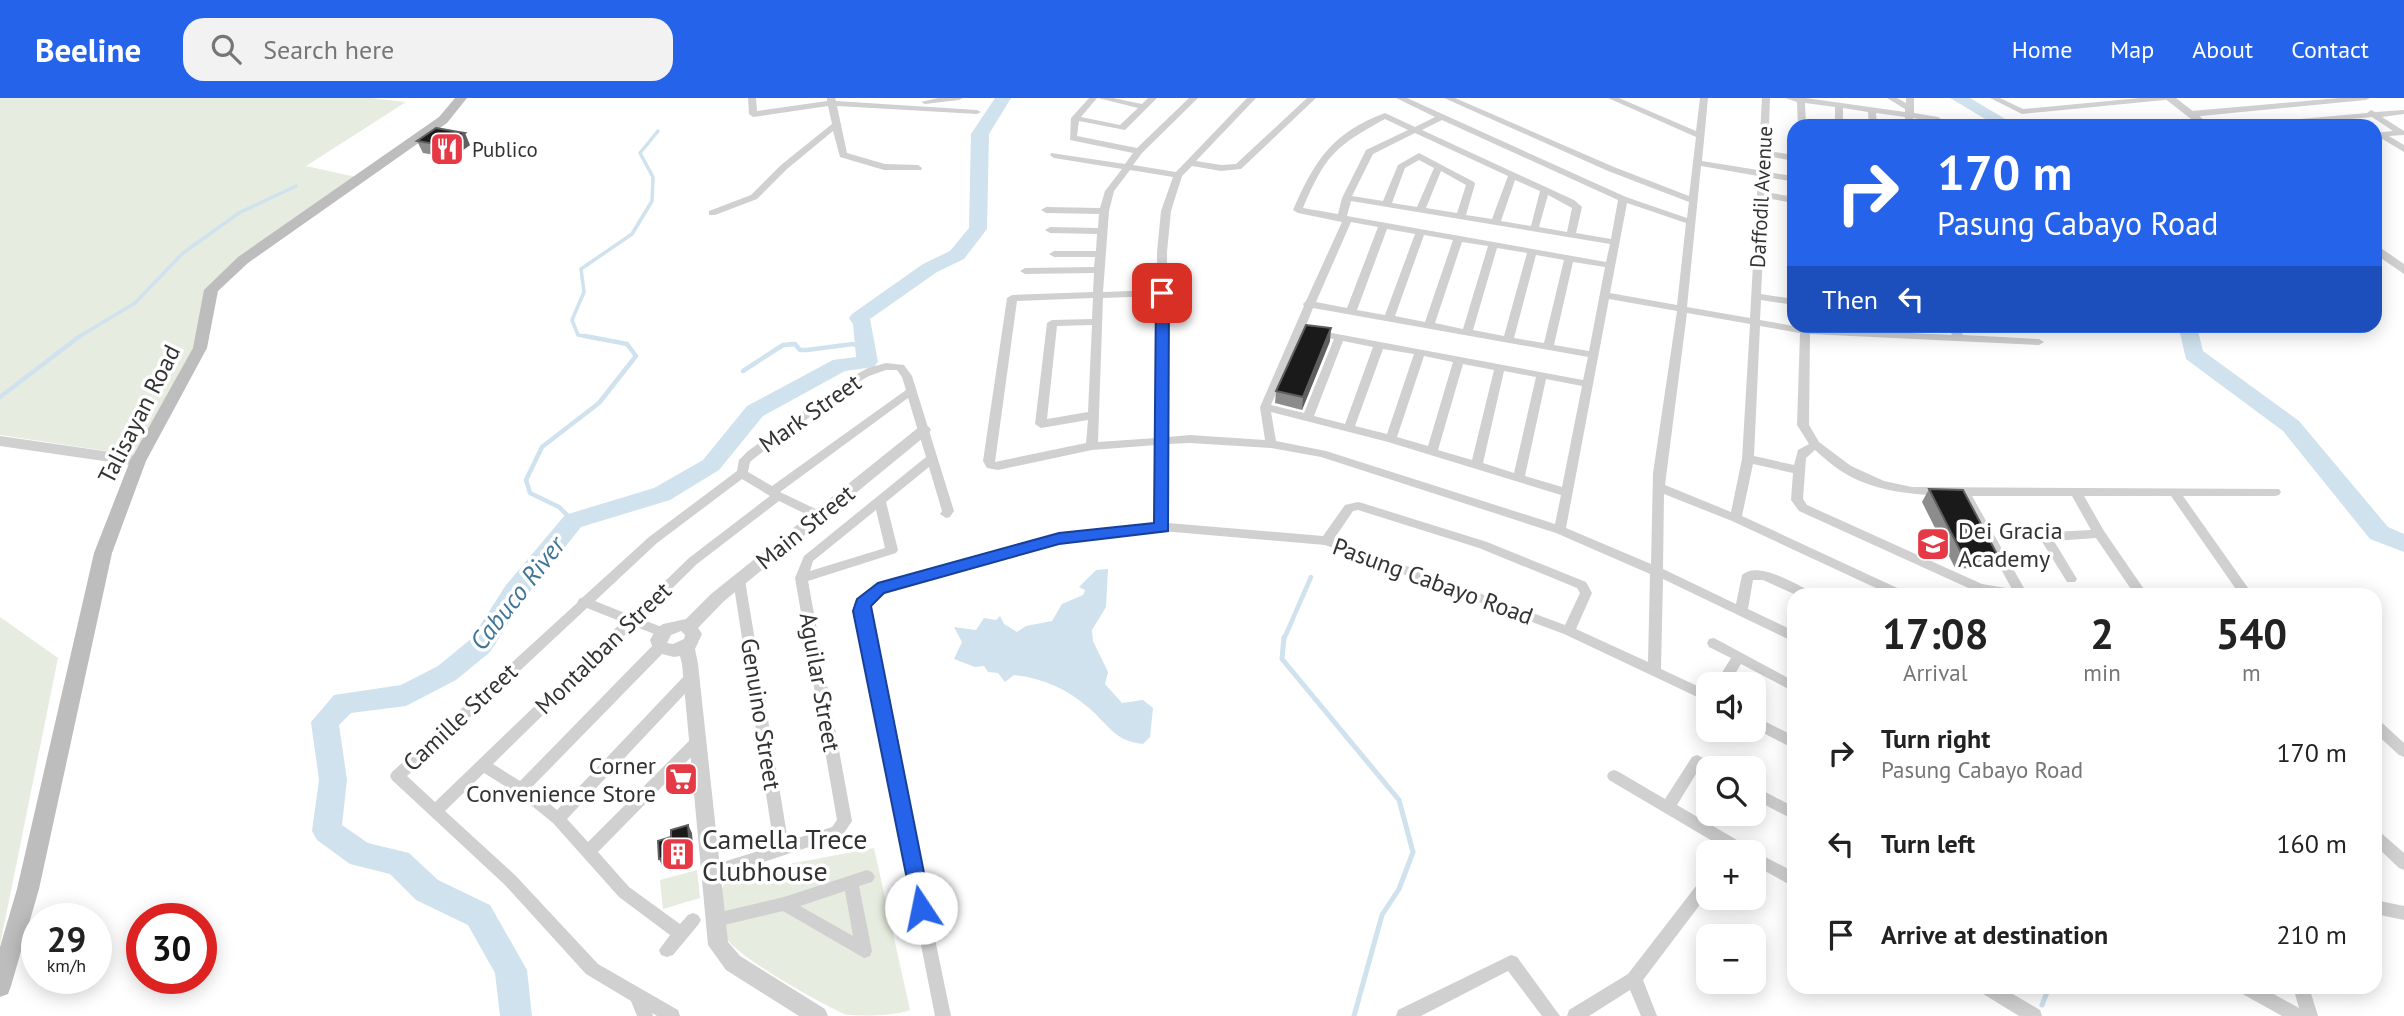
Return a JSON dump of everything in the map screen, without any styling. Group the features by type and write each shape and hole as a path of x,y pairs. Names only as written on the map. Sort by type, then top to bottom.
{"main road":[{"name":"Talisayan Road","path":"0,986 28,889 103,553 138,461 194,362 203,334 208,299 221,279 243,260 443,120 461,99"}],"street":[{"path":"752,98 753,114 831,101 874,101 976,112"},
{"path":"788,98 789,109"},
{"path":"897,105 959,98"},
{"path":"1093,98 1075,118 1073,138 1139,150"},
{"path":"1102,98 1143,107"},
{"path":"1075,118 1122,128 1153,98"},
{"path":"1092,446 1104,211 1110,191 1125,166 1194,98"},
{"path":"1162,527 1162,293 1166,211 1178,175 1252,98"},
{"path":"1189,163 1221,168 1238,167 1311,98"},
{"path":"1400,98 1623,199 1690,222"},
{"path":"1448,98 1611,169 1693,201"},
{"path":"1612,98 1634,102 1700,136"},
{"path":"1654,669 1659,486 1682,309 1704,98"},
{"name":"Daffodil Avenue","path":"1736,518 1748,459 1757,296 1759,194 1766,98"},
{"path":"1788,98 1872,110 1909,107"},
{"path":"1891,98 1935,119"},
{"path":"1994,98 2022,113 2167,98 2197,119"},
{"path":"2190,114 2366,98"},
{"path":"1801,99 1802,119"},
{"path":"2349,99 2380,119"},
{"path":"831,101 843,155 884,167 918,168"},
{"path":"1839,105 1839,119"},
{"path":"1872,110 1873,119"},
{"path":"2330,119 2404,112"},
{"path":"1571,236 1577,207 1385,116 1340,140 1325,152 1298,210 1609,265"},
{"path":"1271,444 1265,407 1300,330 1308,304 1344,220 1347,198 1369,152 1441,117"},
{"path":"2382,120 2403,133"},
{"path":"712,213 754,197 784,167 836,125"},
{"path":"2382,135 2403,133"},
{"path":"2382,137 2404,149"},
{"path":"1763,153 1787,157"},
{"path":"1054,155 1178,175"},
{"path":"1386,205 1401,167 1419,156 1471,184 1460,218"},
{"path":"1696,163 1787,178"},
{"path":"1420,211 1439,166"},
{"path":"1494,223 1513,177"},
{"path":"1534,230 1545,191"},
{"path":"1759,194 1787,199"},
{"path":"1347,198 1613,242"},
{"path":"1560,530 1623,199"},
{"path":"1046,210 1104,211"},
{"path":"1351,312 1383,227"},
{"path":"1050,230 1102,231"},
{"path":"1389,319 1420,233"},
{"path":"1429,325 1458,240"},
{"path":"1467,333 1493,246"},
{"path":"1508,340 1532,252"},
{"path":"2382,253 2404,270"},
{"path":"1054,254 1100,254"},
{"path":"1548,347 1569,258"},
{"path":"1025,271 1099,270"},
{"path":"1162,293 1017,296 1010,299 989,461 998,466 1092,446 1190,439 1271,444 1322,454 1560,530 1658,572 1787,634"},
{"path":"1604,295 1787,327"},
{"path":"1757,296 1787,301"},
{"path":"1308,304 1594,355"},
{"path":"1094,415 1041,424 1052,323 1097,322"},
{"path":"1300,330 1589,384"},
{"path":"1805,333 1803,425 1815,445 1847,469 1881,484 1912,491 2275,492"},
{"path":"1849,333 2039,342"},
{"path":"1956,333 1959,338"},
{"path":"1308,416 1340,337"},
{"path":"1349,427 1379,345"},
{"path":"1391,439 1420,352"},
{"path":"1432,452 1459,359"},
{"name":"Mark Street","path":"742,473 745,460 752,454 857,378 891,365 900,367 911,391 948,511 946,514"},
{"path":"1477,465 1500,368"},
{"path":"1518,477 1542,375"},
{"name":"Montalban Street","path":"437,810 693,561 775,494 911,391"},
{"path":"1265,407 1391,439 1567,494"},
{"name":"Main Street","path":"690,627 739,580 923,430"},
{"path":"0,441 138,461"},
{"path":"1815,445 1802,453 1797,500 1803,508 1979,588"},
{"name":"Aguilar Street","path":"712,872 837,832 845,821 801,578 808,559 932,458"},
{"path":"1748,459 1799,470"},
{"path":"742,473 775,494 820,516"},
{"name":"Camille Street","path":"672,1016 592,970 510,880 397,776 653,540 742,473"},
{"path":"1659,486 1736,518 1887,588"},
{"path":"1964,492 2019,588"},
{"path":"2076,493 2099,534 2138,588"},
{"path":"2175,493 2242,588"},
{"path":"801,578 892,550 880,501"},
{"path":"1326,541 1349,508 1358,506 1483,545 1582,585 1586,593 1569,631"},
{"name":"Pasung Cabayo Road","path":"943,1016 864,625 863,603 878,589 1059,539 1162,527 1326,541 1569,631 1654,669 1696,692"},
{"path":"2071,579 2047,540 2051,536 2099,534"},
{"path":"1741,611 1748,575 1764,575 1793,588"},
{"name":"Genuino Street","path":"739,580 782,849"},
{"path":"522,789 661,640 679,625 690,627 694,639 686,647 674,651 661,640 629,621 583,602"},
{"path":"1714,643 1787,683"},
{"path":"686,647 718,945 724,956 818,1016"},
{"path":"1729,672 1738,658"},
{"path":"558,819 691,678"},
{"path":"1766,729 1787,740"},
{"path":"2382,731 2404,751"},
{"path":"589,851 698,741"},
{"path":"1667,808 1696,763"},
{"path":"484,766 522,789 558,819 624,892 681,934"},
{"path":"1614,776 1720,840"},
{"path":"1766,799 1787,810"},
{"path":"2382,843 2404,863"},
{"path":"1766,865 1787,876"},
{"path":"716,920 783,904 867,877"},
{"path":"783,904 864,951 851,884"},
{"path":"1575,1016 1634,979 1696,898"},
{"path":"2382,908 2404,913"},
{"path":"667,950 693,920"},
{"path":"1404,1016 1511,962 1552,1016"},
{"path":"1634,979 1649,1016"},
{"path":"1998,994 2034,1016"},
{"path":"2258,994 2298,1016"},
{"path":"2303,994 2310,1016"},
{"path":"638,997 645,1016"}],"shaded area":[{"path":"0,98 371,98 406,102 306,166 356,177 209,288 202,306 190,361 133,455 0,435"},
{"path":"0,617 58,658 0,945"},
{"path":"874,848 910,1010 888,1014 847,1015 802,992 762,967 745,956 726,937 721,894 723,885 734,876"},
{"path":"697,870 700,898 663,909 660,880"}],"water":[{"path":"1108,569 1106,607 1092,630 1093,641 1108,672 1105,684 1122,703 1143,700 1153,708 1150,737 1143,744 1118,736 1081,701 1063,690 1035,679 1014,675 1005,682 998,673 988,672 984,666 975,667 954,659 962,642 954,627 976,630 984,618 996,620 1000,616 1004,624 1017,632 1026,626 1052,621 1062,604 1083,595 1085,590 1079,587 1096,570"}],"building":[{"path":"436,128 465,133 447,146 417,141"},
{"path":"1306,325 1331,328 1303,397 1276,391"},
{"path":"1929,489 1963,490 1998,556 1963,556"},
{"path":"688,825 690,850 659,859 658,841 671,837 671,830"}],"waterway":[{"name":"Cabuco River","path":"516,1016 511,970 479,915 427,890 398,862 361,855 327,831 333,780 325,722 344,703 406,695 447,673 481,645 515,592 573,521 662,494 711,465 755,411 791,389 840,365 867,362 863,324 859,318 930,268 957,255 978,229 980,134 1003,98"},
{"path":"1958,98 1996,119"},
{"path":"595,338 578,335 572,320 584,292 581,269 632,234 652,201 653,177 640,153 658,131"},
{"path":"79,337 135,303 183,253 239,213 296,186"},
{"path":"2190,333 2193,354 2291,426 2379,533 2404,543"},
{"path":"573,521 559,507 530,493 526,480 542,447 599,403 636,356 627,344 585,336"},
{"path":"0,397 79,337"},
{"path":"743,371 783,345 795,344 800,350 807,350 853,344 860,346 866,355"},
{"path":"1284,639 1311,577"},
{"path":"1284,637 1282,659 1399,800 1413,852 1399,889 1382,915 1354,1016"},
{"path":"2042,1005 2046,994"}],"place":[{"name":"Publico","path":"447,149"},
{"name":"Dei Gracia Academy","path":"1933,544"},
{"name":"Corner Convenience Store","path":"681,779"},
{"name":"Camella Trece Clubhouse","path":"678,854"}],"route":[{"path":"921,908 861,611 863,603 878,589 888,585 1020,548 1059,539 1162,527 1162,293"}]}
